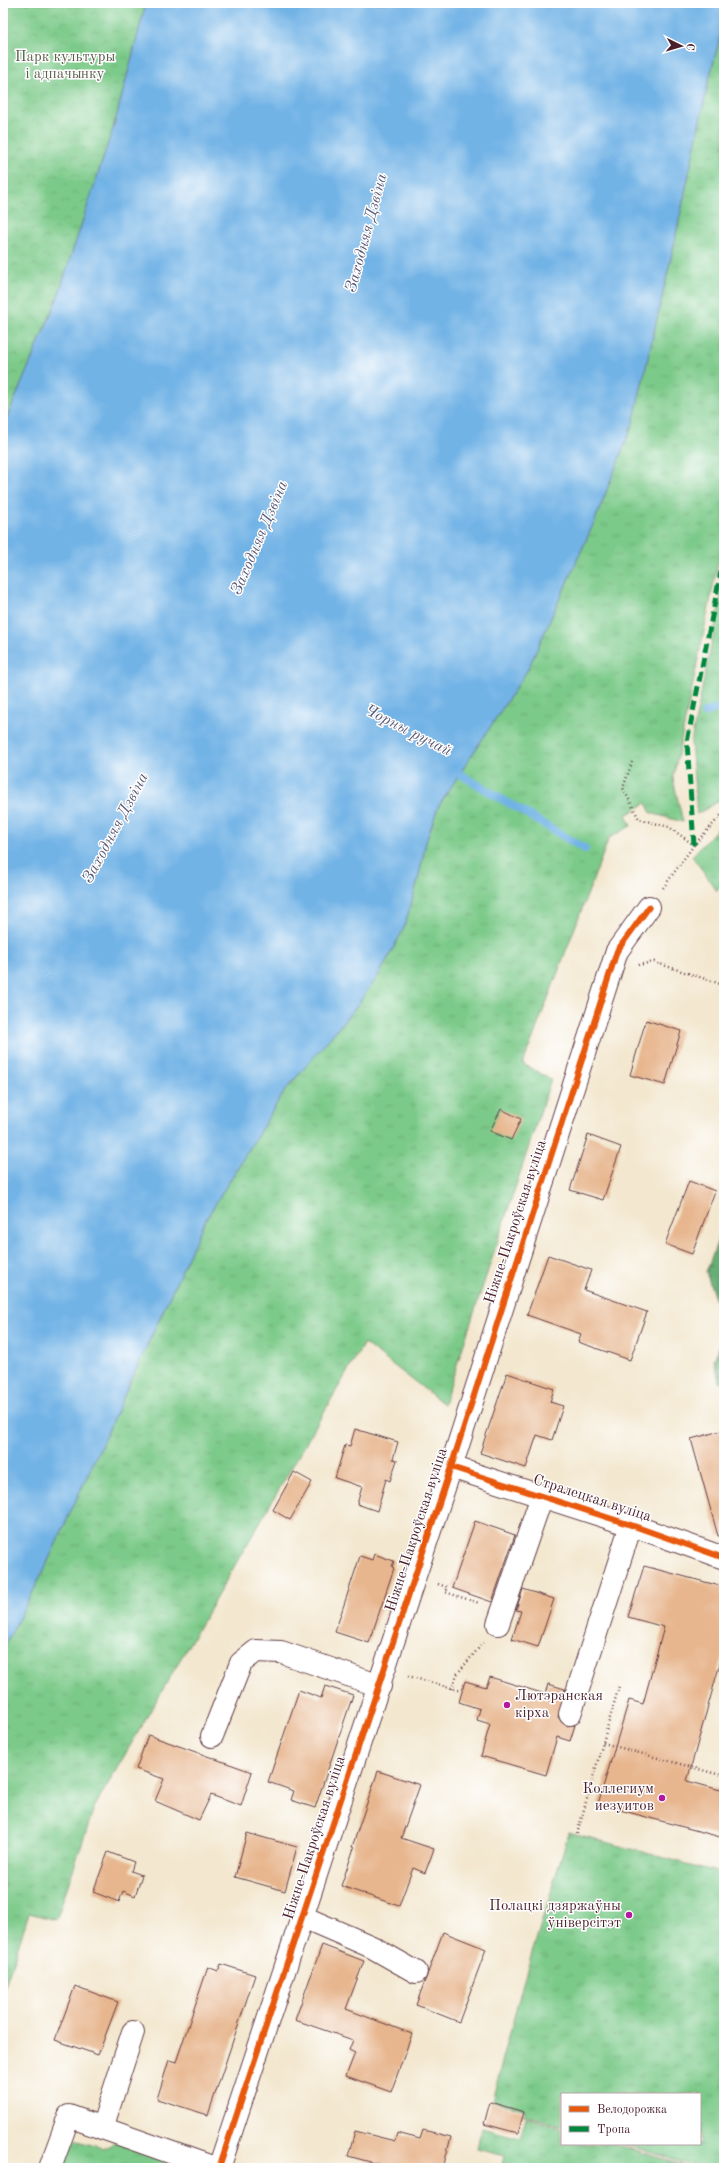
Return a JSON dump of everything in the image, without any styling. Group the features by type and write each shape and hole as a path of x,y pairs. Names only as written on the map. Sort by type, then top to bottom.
{"street":[{"name":"Ніжне-Пакроўская вуліца","path":"219,2168 380,1686 617,951 649,907"},
{"name":"Стралецкая вуліца","path":"451,1467 631,1525 724,1558"},
{"path":"500,1617 542,1496"},
{"path":"570,1714 631,1525"},
{"path":"212,1736 241,1663 256,1651 281,1652 380,1686"},
{"path":"303,1917 372,1946 416,1972"},
{"path":"102,2128 134,2032"},
{"path":"50,2168 69,2116 215,2168"}],"path":[{"path":"632,762 623,788 639,819 669,827 694,845"},
{"path":"649,907 694,845 724,812"},
{"path":"635,967 640,964 654,962 724,985"},
{"path":"438,1584 447,1587 445,1592 500,1617 457,1674 452,1689"},
{"path":"407,1676 462,1692"},
{"path":"577,1834 619,1686"},
{"path":"603,1743 724,1776"}],"green space":[{"name":"Парк культуры і адпачынку","path":"3,3 146,3 115,122 56,302 3,427"},
{"path":"724,21 724,535 673,779 683,822 651,813 646,803 626,815 631,826 609,838 523,1064 551,1079 444,1404 364,1343 94,1808 56,1920 29,1913 3,1992 3,1649 42,1574 203,1224 284,1092 356,1007 380,973 404,928 418,880 426,842 438,807 528,669 596,518 633,423 673,249 707,88"},
{"path":"724,583 724,798 697,814 691,742"},
{"path":"724,822 724,883 717,891 692,856"},
{"path":"724,1228 724,1382 719,1382 714,1360 723,1336 716,1302 706,1272 722,1229"},
{"path":"569,1832 724,1874 724,2168 703,2168 626,2145 701,2145 701,2093 561,2093 561,2126 525,2115 526,2110 492,2101 523,1983"},
{"path":"526,2117 561,2128 561,2145 618,2145 694,2168 502,2168 505,2155 477,2148 482,2128 520,2138"},
{"path":"68,2138 102,2148 121,2140 188,2168 57,2168"}],"water":[{"name":"Заходняя Дзвіна","path":"146,3 724,3 724,21 707,88 673,249 633,423 596,518 528,669 438,807 426,842 418,880 404,928 380,973 356,1007 284,1092 203,1224 42,1574 3,1649 3,427 56,302 115,122"}],"building":[{"path":"646,1020 681,1031 665,1085 630,1075"},
{"path":"501,1109 521,1119 511,1140 490,1131"},
{"path":"588,1135 621,1147 603,1200 570,1190"},
{"path":"689,1181 715,1191 692,1254 665,1244"},
{"path":"548,1255 591,1270 584,1290 647,1312 630,1360 578,1342 581,1334 527,1315"},
{"path":"507,1373 554,1389 550,1402 563,1406 552,1440 537,1435 526,1468 480,1453"},
{"path":"355,1429 398,1442 393,1459 397,1460 390,1481 386,1479 377,1511 357,1504 362,1487 335,1478 345,1445 350,1446"},
{"path":"724,1430 724,1536 718,1536 691,1439"},
{"path":"294,1472 312,1482 290,1520 273,1510"},
{"path":"475,1521 515,1535 492,1602 452,1588"},
{"path":"374,1554 394,1561 392,1567 394,1568 369,1643 335,1632 360,1556 372,1560"},
{"path":"644,1566 724,1587 724,1649 687,1781 724,1791 724,1838 598,1804 629,1700 643,1704 664,1627 628,1617"},
{"path":"523,1589 554,1599 538,1647 512,1639 521,1611 516,1610"},
{"path":"490,1677 545,1694 548,1684 565,1689 558,1717 566,1726 575,1725 570,1741 557,1737 546,1775 481,1756 490,1724 477,1720 480,1709 459,1702 465,1681 486,1687"},
{"path":"325,1686 353,1695 315,1808 291,1800 294,1791 268,1782 299,1690 321,1698"},
{"path":"148,1735 252,1772 241,1806 211,1795 199,1820 155,1801 164,1779 136,1769"},
{"path":"378,1771 420,1785 401,1838 434,1849 425,1873 413,1868 399,1906 341,1886 354,1848 352,1847"},
{"path":"247,1833 297,1847 285,1891 235,1877"},
{"path":"108,1852 134,1862 131,1871 142,1875 135,1896 123,1891 119,1902 93,1892"},
{"path":"443,1932 486,1949 459,2022 416,2005"},
{"path":"322,1945 364,1961 346,2009 412,2034 391,2092 346,2076 355,2053 349,2050 353,2040 295,2020"},
{"path":"221,1964 255,1975 208,2115 157,2099 169,2060 176,2062 208,1967 218,1971"},
{"path":"75,1986 118,2002 98,2055 55,2040"},
{"path":"490,2102 524,2112 518,2133 484,2124"},
{"path":"423,2130 451,2137 443,2168 393,2168 348,2156 355,2131 395,2141 397,2133 420,2139"}],"waterway":[{"path":"704,713 724,706"},
{"name":"Чорны ручай","path":"450,768 585,849"}],"marked path":[{"path":"694,845 687,742 724,556"}],"cycle path":[{"path":"219,2168 451,1467 617,951 649,907"},
{"path":"451,1467 631,1525 724,1558"}],"place":[{"name":"Лютэранская кірха","path":"507,1705"},
{"name":"Коллегиум иезуитов","path":"662,1798"},
{"name":"Полацкі дзяржаўны ўніверсітэт","path":"629,1915"}]}
